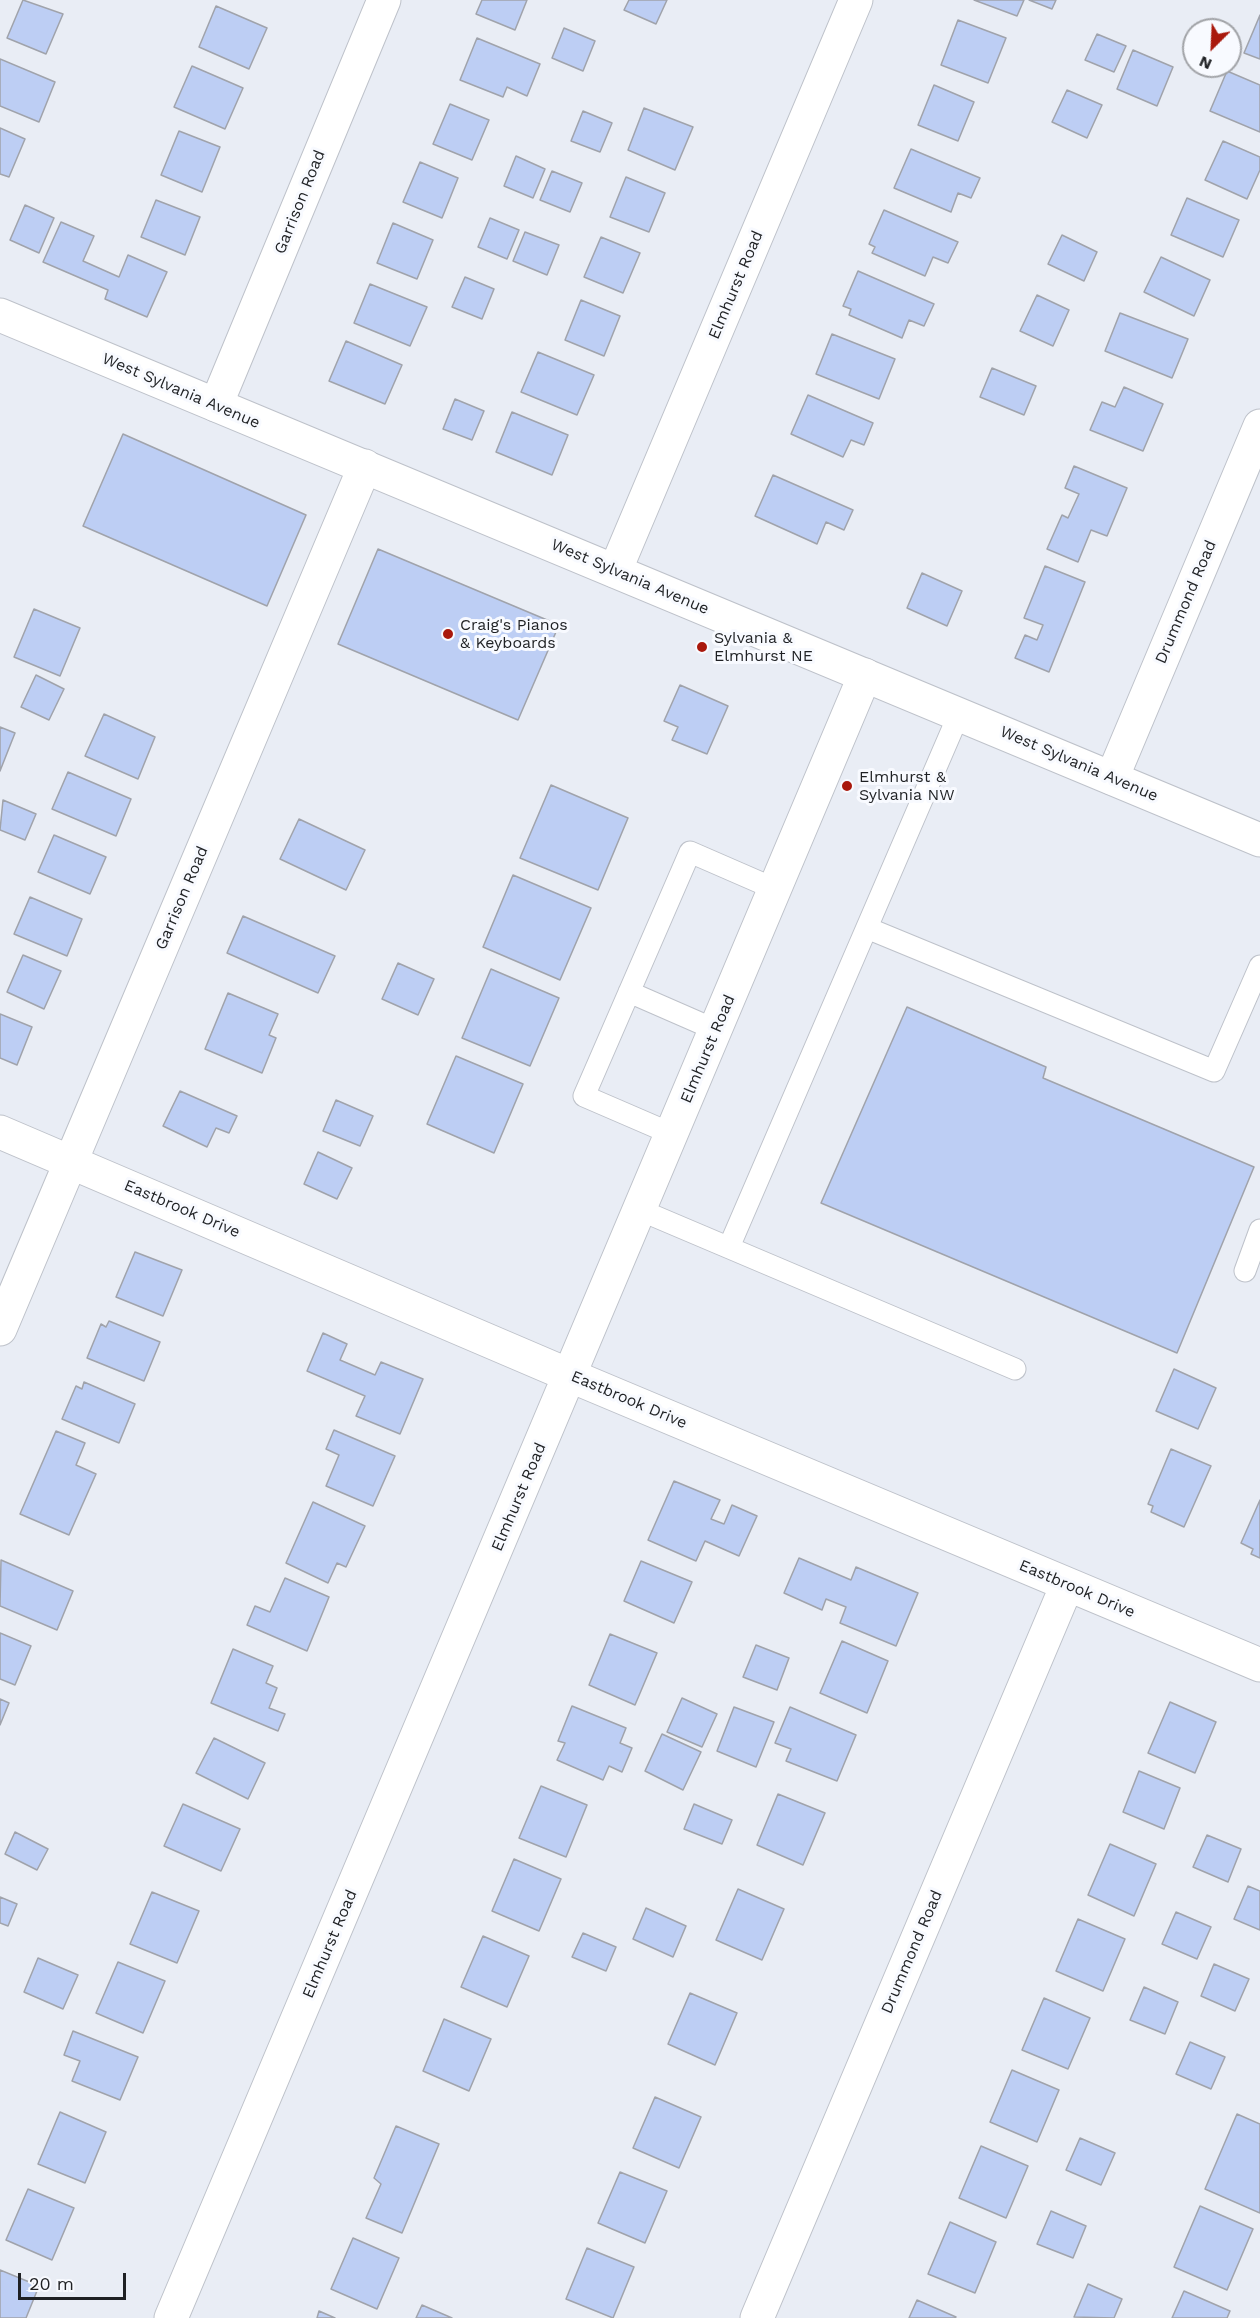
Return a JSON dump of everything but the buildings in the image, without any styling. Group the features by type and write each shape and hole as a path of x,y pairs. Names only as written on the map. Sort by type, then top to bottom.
{"street":[{"name":"Garrison Road","path":"216,405 384,0"},
{"name":"Elmhurst Road","path":"615,571 856,0"},
{"name":"West Sylvania Avenue","path":"0,315 1260,840"},
{"name":"Drummond Road","path":"1112,778 1260,426"},
{"name":"Garrison Road","path":"0,1329 364,466"},
{"name":"Elmhurst Road","path":"171,2318 571,1376 865,675"},
{"name":"Eastbrook Drive","path":"0,1132 571,1376 1260,1665"},
{"name":"Drummond Road","path":"757,2318 1067,1585"}],"lane":[{"path":"729,1247 959,714"},
{"path":"672,1134 584,1096 690,852 775,889"},
{"path":"867,928 1214,1071 1260,966"},
{"path":"629,992 716,1030"},
{"path":"640,1210 1015,1369"},
{"path":"1245,1271 1260,1230"}],"place":[{"name":"Craig's Pianos & Keyboards","path":"448,634"},
{"name":"Sylvania & Elmhurst NE","path":"702,647"},
{"name":"Elmhurst & Sylvania NW","path":"847,786"}]}
